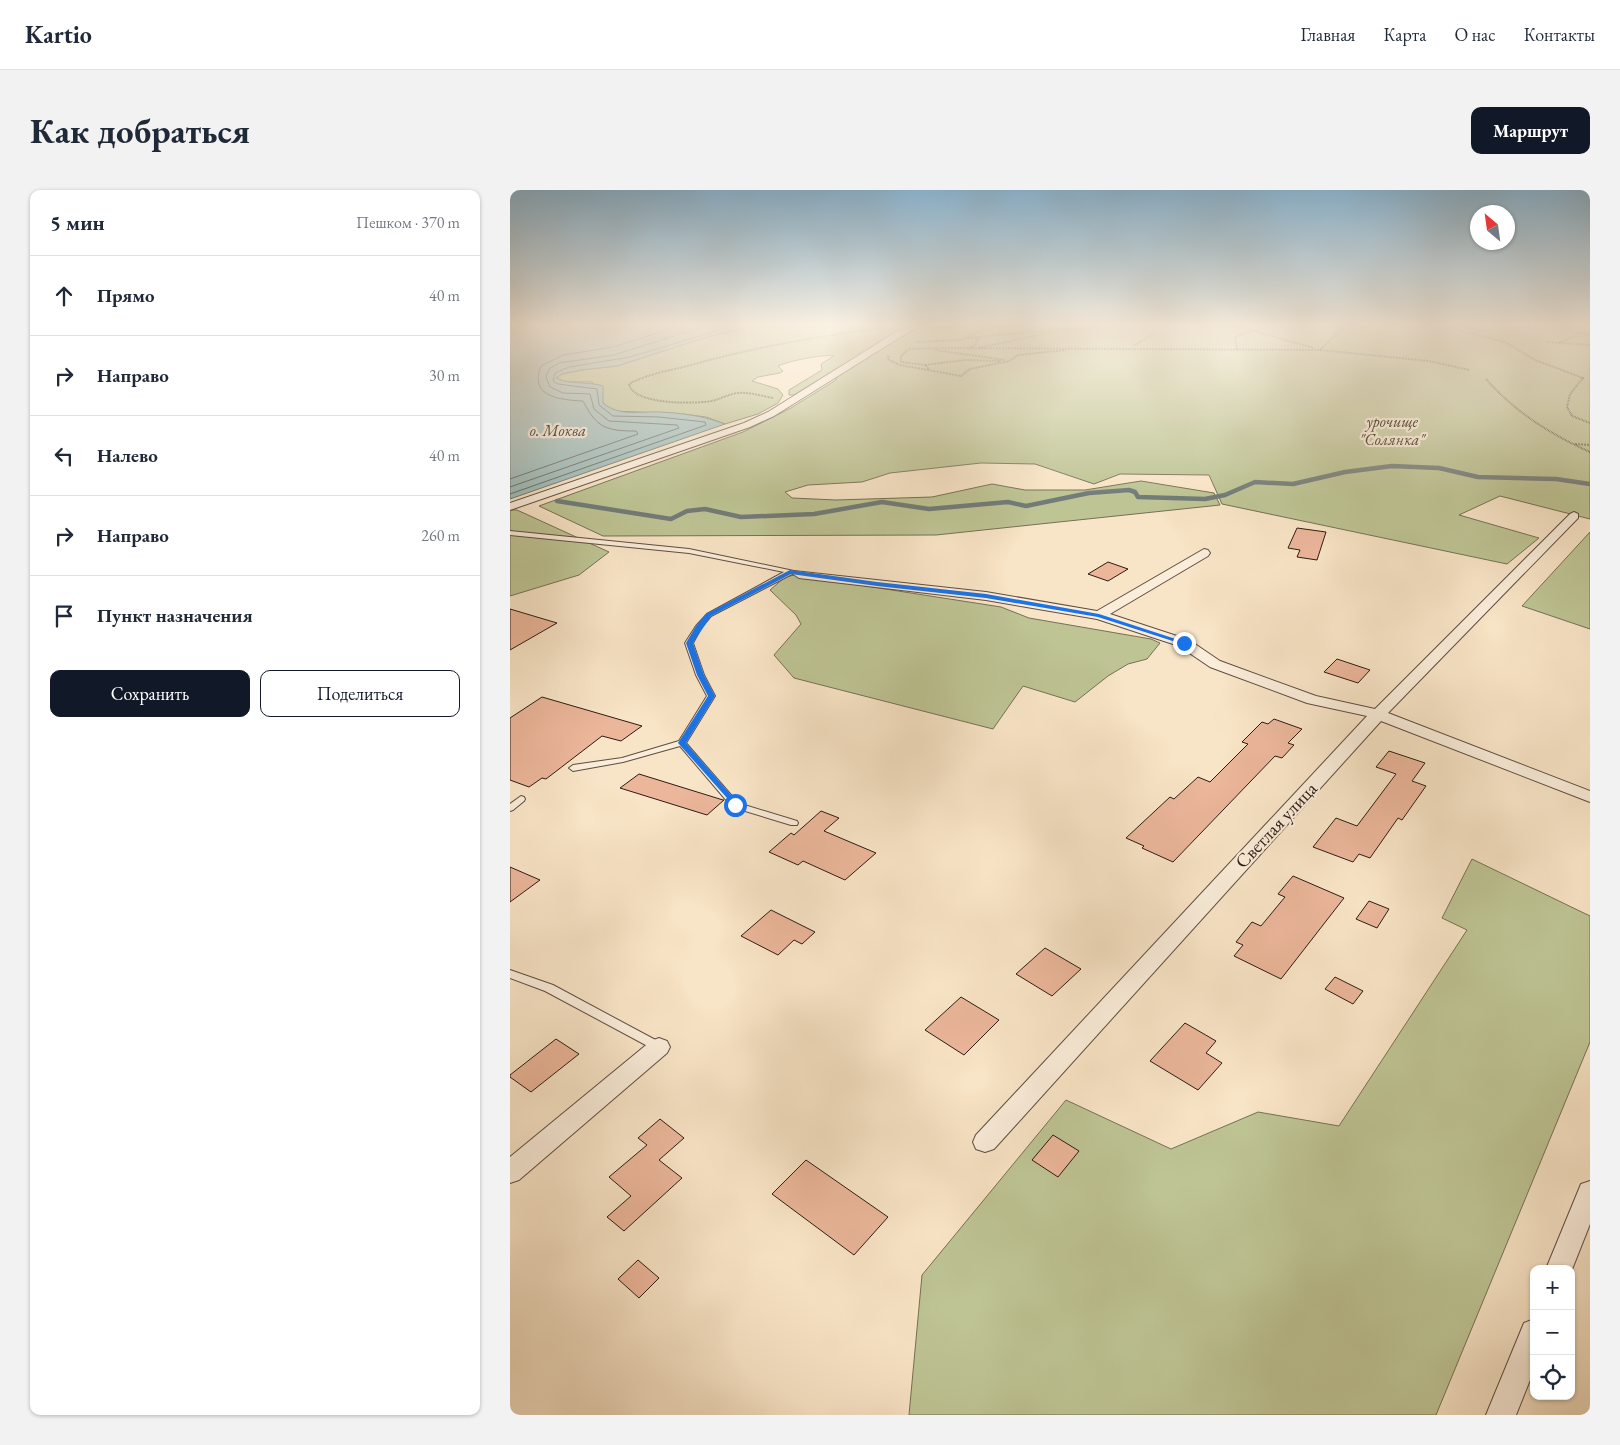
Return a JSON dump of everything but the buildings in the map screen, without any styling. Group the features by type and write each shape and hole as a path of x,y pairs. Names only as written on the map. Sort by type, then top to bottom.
{"street":[{"path":"510,507 748,425 821,382"},
{"name":"Светлая улица","path":"985,1142 1378,714 1574,516"},
{"path":"1099,616 1204,553"},
{"path":"795,573 986,596 1099,616 1184,643 1215,664 1312,700 1378,714 1590,796"},
{"path":"510,1172 659,1047"},
{"path":"1561,1265 1590,1192"},
{"path":"1501,1415 1530,1343"}],"lane":[{"path":"510,533 689,551 795,573"},
{"path":"573,768 623,760 682,743 711,696 700,675 689,643 698,627 709,615 795,573"},
{"path":"682,743 735,805 794,823"},
{"path":"510,808 521,799"},
{"path":"510,974 550,988 659,1047"}],"path":[{"path":"633,382 629,384 630,389 639,397 663,401 710,401 738,393 774,398 787,403"},
{"path":"1489,382 1495,390 1534,422 1590,452"},
{"path":"1580,382 1570,394 1567,407 1572,416 1590,423"},
{"path":"1572,444 1590,445"}],"green space":[{"name":"урочище \"Солянка\"","path":"592,382 756,382 778,389 783,395 778,403 758,414 725,424 706,417 683,414 613,411 603,403"},
{"name":"урочище \"Солянка\"","path":"802,382 815,382 794,395 789,395 789,390"},
{"name":"урочище \"Солянка\"","path":"833,382 1590,382 1590,519 1500,496 1459,515 1539,538 1507,564 1222,504 1209,475 1120,474 1094,484 1035,464 981,463 890,473 862,482 808,485 785,492 792,498 836,500 932,497 992,484 1025,490 1085,490 1141,481 1214,493 1220,505 936,535 603,536 539,506 743,432 791,408"},
{"path":"510,510 517,510 609,552 579,575 510,596"},
{"path":"1590,532 1590,629 1522,606"},
{"path":"795,575 1001,607 1029,618 1151,639 1160,643 1147,659 1128,664 1108,676 1075,702 1023,686 993,729 794,678 774,655 801,624 796,615 770,590 785,577"},
{"path":"1472,859 1590,916 1590,1042 1436,1415 909,1415 922,1275 1066,1100 1171,1149 1258,1112 1339,1126 1467,930 1442,918"}],"water":[{"name":"о. Моква","path":"510,382 569,382 603,386 603,403 616,410 623,412 685,414 725,424 510,499"}],"waterway":[{"path":"557,501 671,519 687,511 705,509 741,517 814,514 882,502 929,509 1008,502 1026,506 1089,493 1129,490 1135,492 1138,497 1205,499 1225,495 1255,482 1293,484 1345,472 1392,466 1439,468 1478,477 1556,479 1590,484"}],"route":[{"path":"735,805 682,743 686,734 698,720 711,696 700,675 689,643 698,627 709,615 790,572 986,596 1099,616 1184,643"}]}
